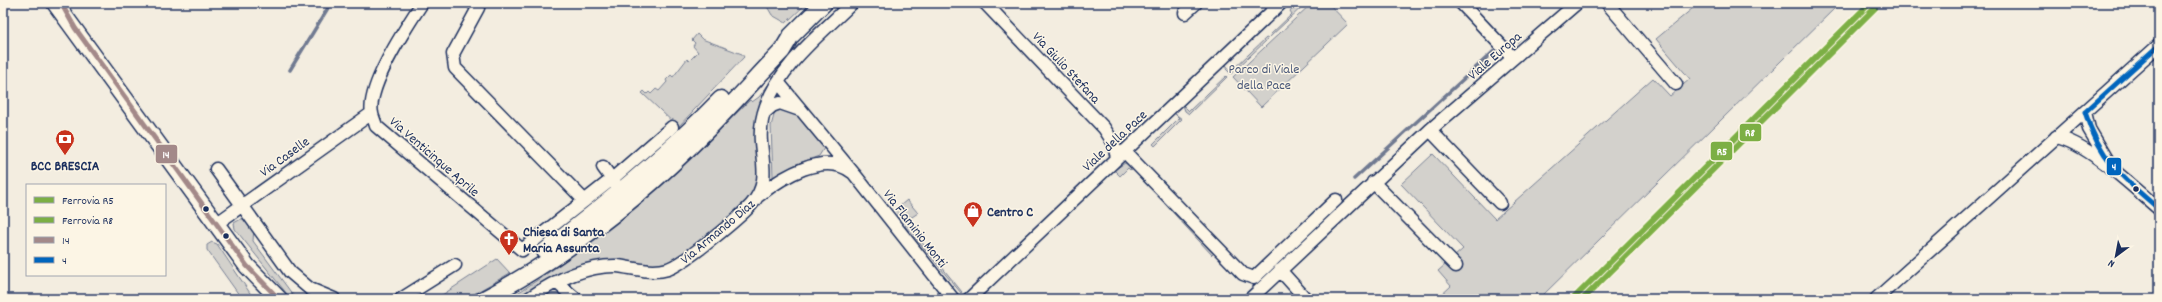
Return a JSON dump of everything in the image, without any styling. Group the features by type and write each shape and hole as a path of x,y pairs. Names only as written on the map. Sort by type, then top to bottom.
{"main road":[{"path":"55,3 75,28 247,266 279,299"},
{"path":"61,3 75,28"},
{"path":"486,298 514,284 544,265 610,216 659,175 705,132 782,51 791,36 824,3"},
{"path":"486,298 549,248 616,185 696,125 776,44 791,36"},
{"path":"610,216 616,185"},
{"path":"247,266 264,299"}],"street":[{"name":"Via Venticinque Aprile","path":"422,3 397,41 381,74 373,102 372,113 376,126 522,250 552,226"},
{"path":"473,3 478,8 453,54 455,68 584,200"},
{"name":"Via Armando Diaz","path":"528,299 556,282 575,273 601,267 615,266 651,271 673,267 690,256 747,209 757,197 765,174 761,136 764,113 778,82 797,58 852,3"},
{"name":"Via Giulio Stefana","path":"985,3 1104,128 1120,154 1242,274 1254,278 1336,200"},
{"path":"1185,13 1196,3"},
{"name":"Viale della Pace","path":"969,299 1120,154 1281,3"},
{"path":"1461,3 1513,58"},
{"name":"Viale Europa","path":"1250,299 1430,130 1577,3"},
{"path":"1607,3 1676,84"},
{"path":"1876,299 2159,45"},
{"name":"Via Flaminio Monti","path":"778,82 830,144 953,299"},
{"path":"764,113 772,106 780,103 803,112"},
{"path":"2085,112 2089,129 2098,147 2115,172"},
{"name":"Via Caselle","path":"216,224 372,113"},
{"path":"549,248 552,226 584,200 616,185 672,127"},
{"path":"1430,130 1500,203"},
{"path":"2056,137 2068,139 2115,172 2159,209"},
{"path":"757,197 776,184 810,167 826,164 830,160 833,153 830,144"},
{"name":"Via Flaminio Monti","path":"826,164 842,167 855,175"},
{"path":"602,166 616,185"},
{"path":"216,169 290,272 310,289 334,299"},
{"path":"765,174 769,180 776,184"},
{"path":"1373,182 1456,266"},
{"path":"401,299 454,265"},
{"path":"1280,270 1306,299"},
{"path":"556,282 576,299"}],"green space":[{"path":"765,3 807,3 786,23 772,15"},
{"path":"1296,3 1306,3 1270,37 1269,36 1292,14 1290,11"},
{"name":"Parco di Viale della Pace","path":"1312,3 1328,3 1348,24 1261,107 1233,77"},
{"path":"1699,3 1840,3 1539,299 1437,299 1451,286 1438,271 1463,249 1401,184 1433,154 1495,219 1653,78 1670,96 1690,79 1656,39"},
{"path":"697,34 702,39 742,54 744,57 678,127 642,93 644,91 647,94 649,92 651,94 656,89 659,91 667,82 666,80 671,75 673,77 687,59 689,61 698,52 693,46 695,43 692,40"},
{"path":"1266,38 1268,39 1231,74 1224,67 1226,65 1231,71"},
{"path":"1226,76 1227,77 1189,114 1185,111 1183,105 1189,111"},
{"path":"768,85 760,179 749,197 714,231 680,257 664,264 653,266 621,261 522,299 508,299 574,255 605,231 664,181 750,100 752,102 759,97"},
{"path":"776,108 794,111 824,148 819,156 797,164 773,178 771,126"},
{"path":"1174,113 1182,119 1155,146 1153,144 1179,118"},
{"path":"1125,163 1133,167 1130,170 1128,168 1120,176 1114,170"},
{"path":"907,200 918,213 912,217 899,216 895,210"},
{"path":"1166,201 1214,253 1212,255 1164,203"},
{"path":"241,219 245,219 254,228 253,241 296,299 291,299 235,229 234,223"},
{"path":"907,224 962,292 961,293 905,226"},
{"path":"212,242 217,244 254,299 242,299 207,250 207,245"},
{"path":"497,259 510,273 465,299 436,299"}],"waterway":[{"path":"290,70 331,3"},
{"path":"1354,179 1494,51"}],"rail line":[{"name":"R5","path":"1573,299 1870,3"},
{"name":"R8","path":"1583,299 1875,8"}],"transit line":[{"name":"14","path":"61,3 75,28 247,266 279,299"},
{"name":"4","path":"2085,112 2159,45"},
{"name":"4","path":"2085,112 2097,142 2105,155 2123,177 2159,209"}],"place":[{"name":"BCC BRESCIA","path":"65,156"},
{"name":"Centro C","path":"973,228"},
{"name":"Chiesa di Santa Maria Assunta","path":"509,256"}]}
